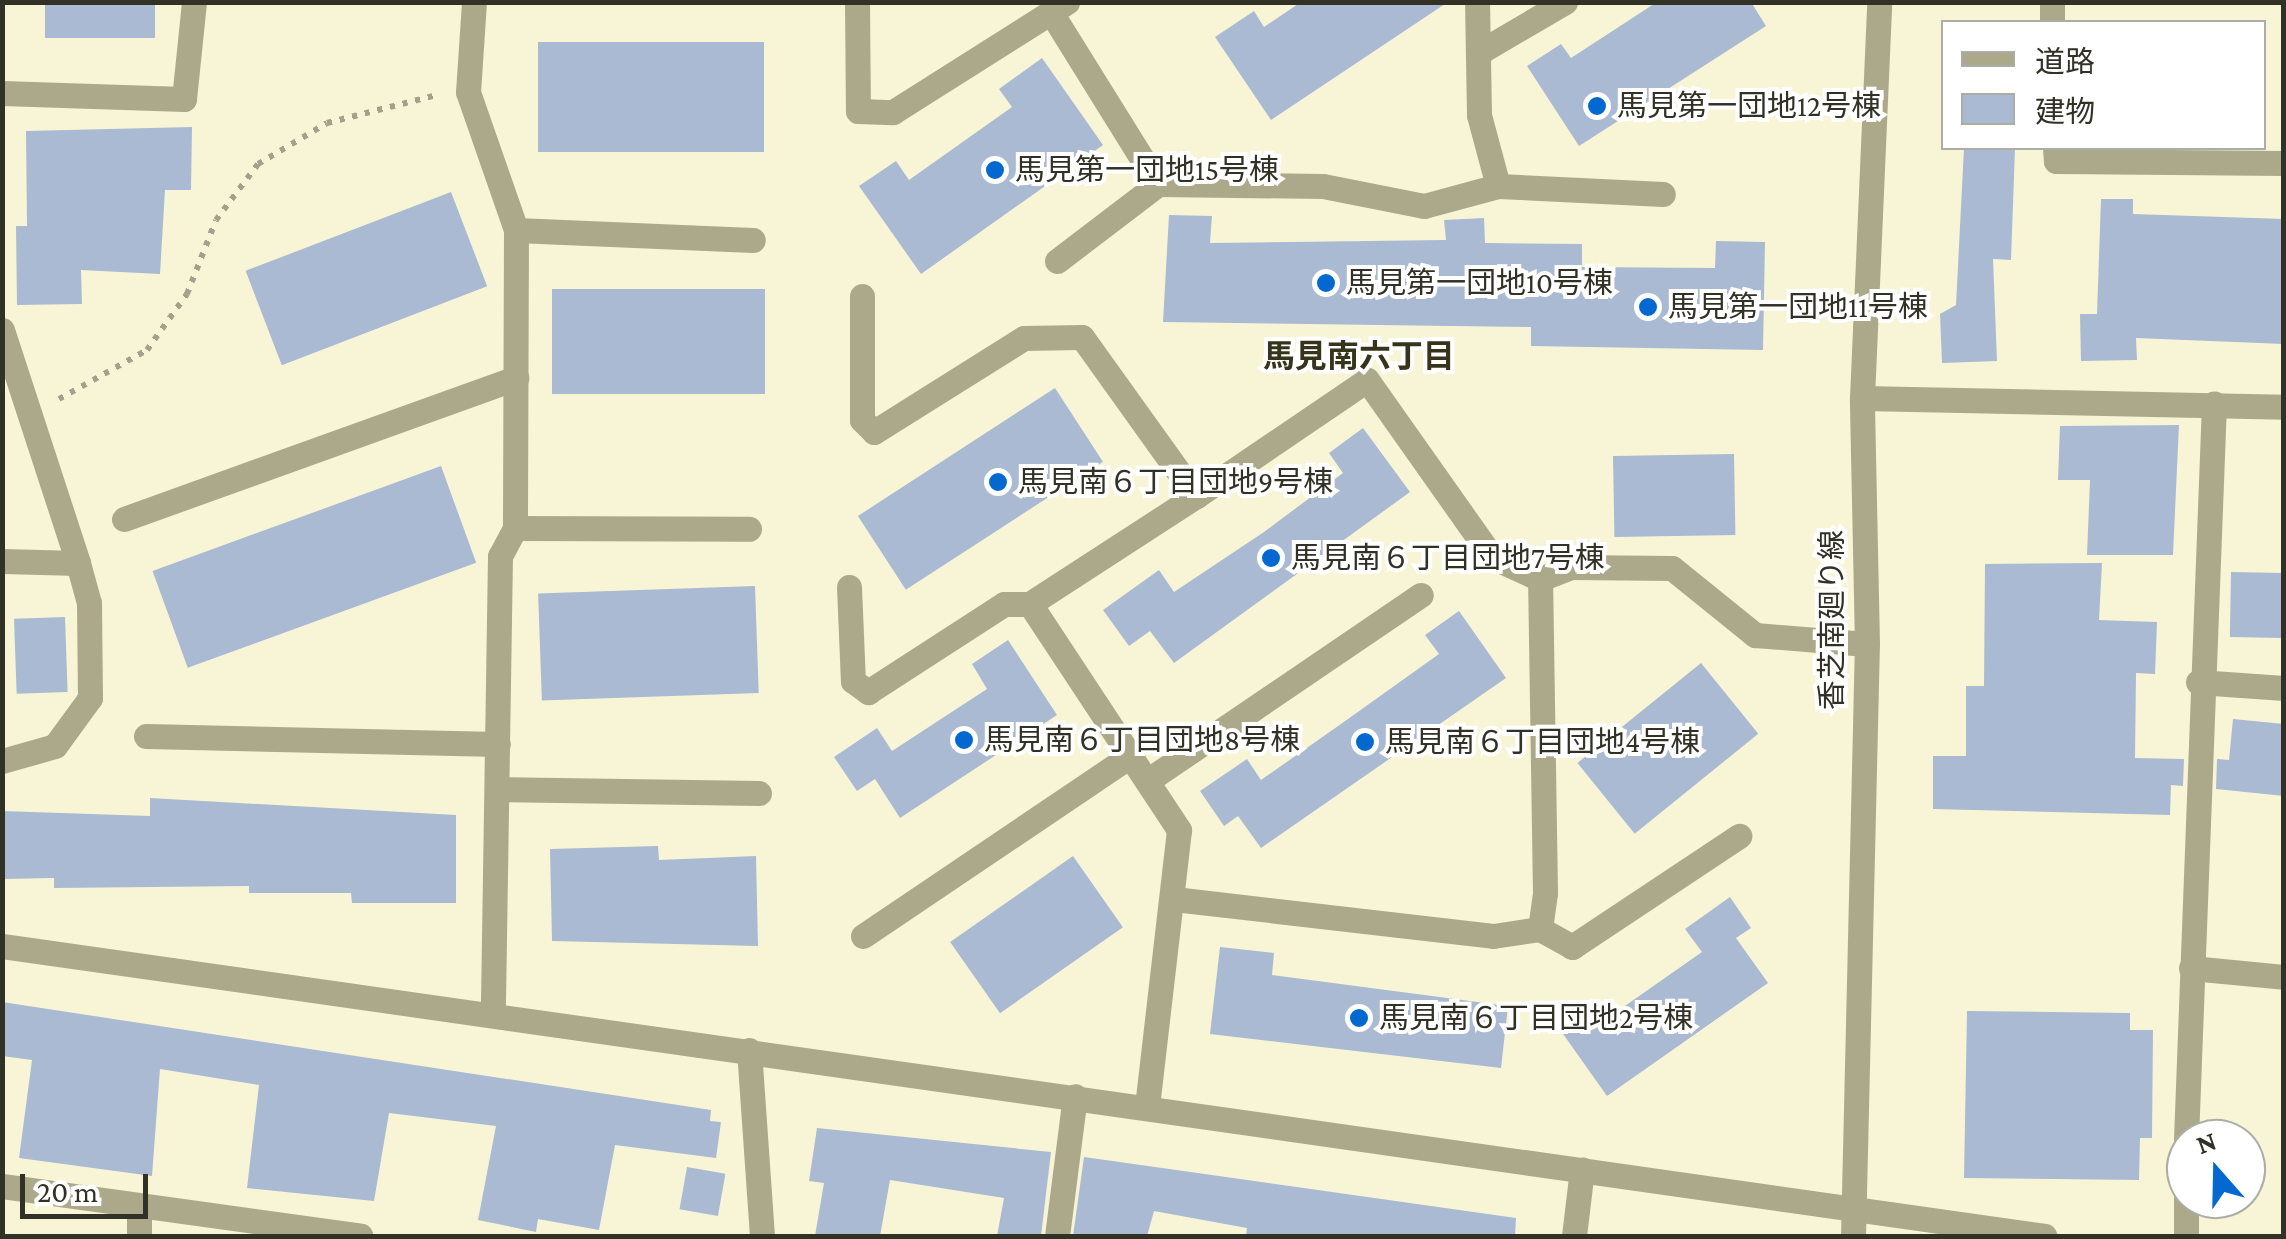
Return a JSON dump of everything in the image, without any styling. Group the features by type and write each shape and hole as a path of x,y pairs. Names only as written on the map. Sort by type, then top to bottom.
{"street":[{"path":"2,94 184,100 194,2"},
{"path":"474,2 468,92 516,230 515,528 500,556 493,1015"},
{"path":"857,2 858,112 893,112 1060,8 1158,184"},
{"path":"1477,2 1479,116 1498,186"},
{"path":"1478,53 1565,2"},
{"name":"香芝南廻り線","path":"1853,1236 1850,1208 1867,644 1862,398 1879,2"},
{"path":"2055,150 2056,161 2284,163"},
{"path":"1056,261 1158,184 1324,186 1424,206 1498,186 1663,194"},
{"path":"516,230 753,240"},
{"path":"862,296 862,420 874,432 1024,338 1082,337 1196,496"},
{"path":"2,330 24,412 89,602 90,698 54,746 2,762"},
{"path":"124,519 516,378"},
{"path":"849,588 852,681 868,692 1004,604 1030,604 1367,380 1492,557 1540,579 1571,566 1672,568 1755,635 1867,644"},
{"path":"1862,398 2284,408"},
{"path":"2187,1119 2198,682 2214,404"},
{"path":"515,528 749,528"},
{"path":"2,561 78,562"},
{"path":"1540,579 1540,929"},
{"path":"1147,781 1421,595"},
{"path":"1030,604 1179,830 1148,1106"},
{"path":"2198,682 2284,688"},
{"path":"146,736 498,744"},
{"path":"863,936 1130,756"},
{"path":"497,789 759,792"},
{"path":"1174,899 1493,936 1540,929 1572,947 1739,836"},
{"path":"2,946 2046,1236"},
{"path":"2191,968 2284,977"},
{"path":"749,1050 762,1236"},
{"path":"1057,1236 1075,1096"},
{"path":"1574,1236 1582,1169"},
{"path":"2,1186 362,1236"},
{"path":"140,1206 140,1236"}],"path":[{"path":"24,412 87,388 147,350 187,294 216,220 258,164 328,124 468,92"}],"building":[{"path":"45,2 155,2 155,38 45,38"},
{"path":"1301,2 1448,2 1271,120 1215,37 1254,11 1264,27"},
{"name":"馬見第一団地12号棟","path":"1657,2 1751,2 1766,26 1579,146 1527,66 1561,44 1571,58"},
{"path":"538,42 764,42 764,152 538,152"},
{"name":"馬見第一団地15号棟","path":"1042,58 1103,145 921,274 859,186 896,161 909,180 1012,107 999,89"},
{"path":"192,127 191,190 165,190 160,274 81,270 82,304 17,305 16,226 27,226 26,131"},
{"path":"1964,150 2015,150 2011,260 1993,259 1997,361 1942,363 1940,314 1956,305"},
{"path":"451,192 487,286 282,365 246,271"},
{"path":"2101,199 2133,199 2133,214 2284,219 2284,344 2136,338 2137,360 2081,361 2080,314 2097,314"},
{"path":"1169,215 1212,216 1210,243 1446,240 1444,220 1484,218 1485,243 1582,244 1582,267 1715,268 1716,241 1765,242 1763,350 1531,346 1531,327 1163,322"},
{"path":"552,289 765,289 765,394 552,394"},
{"name":"馬見南６丁目団地9号棟","path":"1055,388 1103,462 906,590 858,516"},
{"path":"2179,425 2173,555 2087,555 2090,480 2058,480 2060,426"},
{"name":"馬見南６丁目団地7号棟","path":"1363,428 1410,492 1174,663 1150,631 1129,646 1103,610 1159,570 1174,592 1264,532 1343,473 1329,453"},
{"path":"1734,454 1735,535 1614,537 1613,456"},
{"path":"441,466 476,563 188,668 153,571"},
{"path":"2102,563 2099,620 2157,622 2155,674 2136,673 2135,758 2184,759 2183,786 2171,785 2170,815 1933,809 1933,756 1966,756 1966,686 1984,686 1985,564"},
{"path":"2231,572 2284,573 2283,638 2230,637"},
{"path":"755,586 759,693 542,701 538,594"},
{"name":"馬見南６丁目団地4号棟","path":"1459,611 1506,678 1261,848 1238,816 1224,826 1200,791 1247,759 1261,780 1439,654 1425,635"},
{"path":"65,617 68,692 17,694 14,619"},
{"name":"馬見南６丁目団地8号棟","path":"1008,640 1057,715 900,818 875,779 857,791 834,757 877,728 892,751 987,689 972,664"},
{"path":"1701,663 1758,734 1635,834 1577,763"},
{"path":"2233,719 2284,724 2284,796 2216,789 2217,759 2229,760"},
{"path":"150,798 456,815 456,903 352,903 351,893 249,893 249,886 54,888 54,878 2,879 2,811 150,816"},
{"path":"658,846 659,860 756,856 758,946 552,941 550,849"},
{"path":"1073,856 1123,927 1000,1013 950,942"},
{"path":"1730,897 1751,928 1736,938 1768,983 1607,1096 1556,1024 1588,1001 1602,1022 1702,952 1685,929"},
{"name":"馬見南６丁目団地2号棟","path":"1220,947 1274,953 1272,975 1508,1006 1501,1068 1210,1034"},
{"path":"2,1002 711,1110 710,1121 721,1122 716,1158 615,1145 599,1230 538,1219 536,1232 478,1220 496,1126 389,1113 374,1201 247,1188 259,1085 160,1069 152,1176 19,1158 32,1060 2,1056"},
{"path":"1967,1011 2130,1013 2130,1030 2153,1030 2152,1138 2140,1138 2139,1180 1964,1178"},
{"path":"817,1128 1051,1152 1041,1236 997,1236 1004,1198 890,1180 880,1236 815,1236 824,1183 809,1181"},
{"path":"1084,1157 1516,1218 1515,1236 1246,1236 1247,1228 1154,1211 1147,1236 1073,1236"},
{"path":"687,1167 725,1174 718,1216 680,1209"}],"place":[{"name":"馬見第一団地12号棟","path":"1597,106"},
{"name":"馬見第一団地15号棟","path":"995,170"},
{"name":"馬見第一団地10号棟","path":"1326,283"},
{"name":"馬見第一団地11号棟","path":"1648,307"},
{"name":"馬見南６丁目団地9号棟","path":"998,482"},
{"name":"馬見南６丁目団地7号棟","path":"1271,558"},
{"name":"馬見南６丁目団地8号棟","path":"964,740"},
{"name":"馬見南６丁目団地4号棟","path":"1365,742"},
{"name":"馬見南６丁目団地2号棟","path":"1359,1018"}],"district":[{"name":"馬見南六丁目","path":"1359,356"}]}
